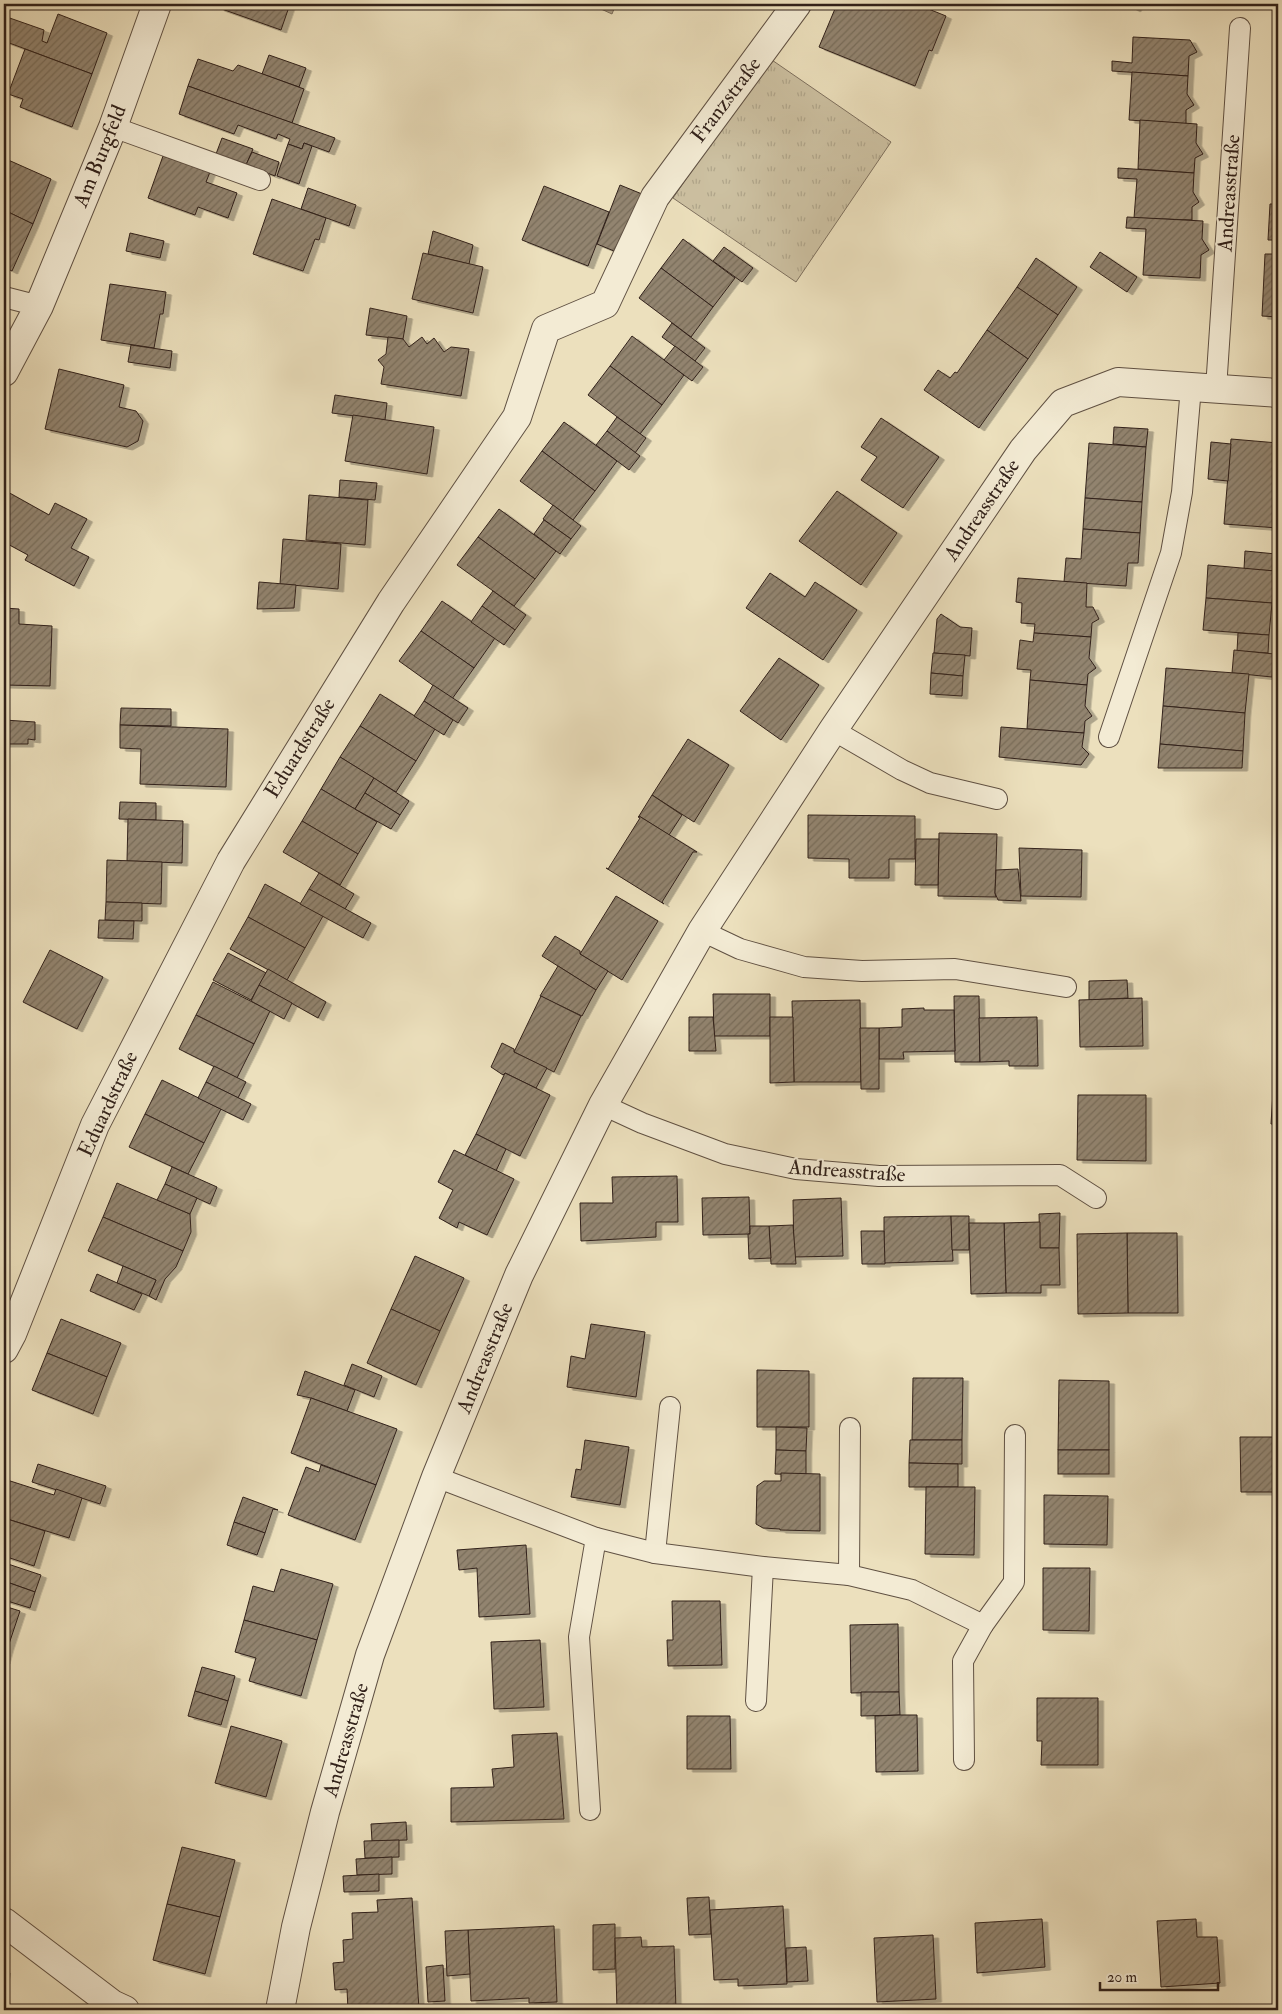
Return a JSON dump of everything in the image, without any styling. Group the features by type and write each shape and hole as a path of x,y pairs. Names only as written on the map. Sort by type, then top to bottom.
{"street":[{"name":"Am Burgfeld","path":"4,372 39,306 113,127 157,4"},
{"name":"Franzstraße","path":"655,197 797,4"},
{"name":"Eduardstraße","path":"4,1349 12,1334 95,1125 231,861 391,602 517,417 546,328 605,304 655,197"},
{"name":"Andreasstraße","path":"280,2010 298,1918 325,1812 370,1655 436,1477 519,1275 603,1105 702,931 833,730 1023,450 1063,403 1118,382 1278,393"},
{"path":"4,1922 112,2004 125,2010"}],"lane":[{"name":"Andreasstraße","path":"1109,737 1171,553 1203,388 1240,28"},
{"path":"113,127 260,180"},
{"path":"4,297 39,306"},
{"path":"833,730 894,766 930,783 997,799"},
{"path":"702,931 740,949 804,967 862,971 955,969 1066,987"},
{"name":"Andreasstraße","path":"603,1105 642,1123 725,1154 796,1169 879,1176 1060,1175 1096,1198"},
{"path":"655,1553 670,1407"},
{"path":"849,1575 850,1428"},
{"path":"964,1760 963,1661 983,1625 1014,1582 1016,1435"},
{"path":"436,1477 596,1538 655,1553 763,1567 849,1575 912,1590 983,1625"},
{"path":"590,1810 579,1637 596,1538"},
{"path":"756,1701 763,1567"}],"green space":[{"path":"769,58 891,142 796,282 673,198"},
{"path":"4,1968 10,1973 7,2010 4,2010"}],"water":[{"path":"590,4 616,4 612,14"}],"building":[{"path":"220,4 290,4 281,30 219,8"},
{"path":"766,4 778,4 775,8"},
{"path":"837,4 916,4 946,16 932,51 929,50 915,86 819,47"},
{"path":"1126,4 1138,4 1135,9"},
{"path":"58,14 107,33 92,74 4,41 4,16 44,30 42,41 47,43"},
{"path":"1133,37 1190,40 1197,52 1189,56 1188,76 1112,71 1112,61 1132,63"},
{"path":"25,49 92,74 72,127 20,107 23,99 8,94"},
{"path":"269,55 306,68 299,87 262,74"},
{"path":"198,59 233,71 238,65 304,89 292,123 188,86"},
{"path":"1132,72 1188,76 1187,94 1194,105 1186,110 1186,124 1129,120"},
{"path":"188,86 335,138 329,152 304,143 302,149 288,144 290,139 278,134 276,139 238,125 234,134 179,114"},
{"path":"1140,120 1197,124 1196,143 1203,154 1195,158 1194,173 1138,169"},
{"path":"222,138 253,149 246,165 216,154"},
{"path":"304,143 312,146 299,184 277,176 288,144 302,149"},
{"path":"252,152 279,162 275,176 246,165"},
{"path":"163,156 210,172 206,182 237,193 228,218 198,207 195,215 148,198"},
{"path":"6,159 51,179 33,224 4,210 4,163"},
{"path":"1118,168 1194,173 1193,192 1199,202 1192,207 1192,220 1134,218 1137,179 1118,178"},
{"path":"620,185 642,194 614,251 597,244"},
{"path":"544,186 609,212 588,266 522,240"},
{"path":"308,188 356,205 349,226 301,209"},
{"path":"272,199 326,218 319,240 315,239 303,271 253,254"},
{"path":"1270,204 1278,204 1278,240 1268,240"},
{"path":"4,210 33,224 12,271 4,267"},
{"path":"1127,217 1203,221 1202,239 1209,250 1201,255 1200,278 1143,275 1146,229 1126,228"},
{"path":"433,231 473,245 469,264 428,254"},
{"path":"130,233 164,241 160,258 126,251"},
{"path":"683,239 735,278 713,307 661,268"},
{"path":"724,247 753,268 742,282 713,261"},
{"path":"1100,252 1137,277 1127,292 1090,267"},
{"path":"423,253 483,267 473,313 412,299"},
{"path":"1265,254 1278,254 1278,317 1262,316"},
{"path":"1036,258 1077,287 1058,315 1017,287"},
{"path":"661,268 713,307 691,337 639,298"},
{"path":"110,284 166,292 163,314 160,314 154,348 101,340"},
{"path":"1017,287 1058,315 1028,359 987,330"},
{"path":"370,308 407,316 403,339 366,335"},
{"path":"672,323 705,348 695,361 662,337"},
{"path":"987,330 1028,359 979,428 924,390 938,370 950,378 955,372 957,373"},
{"path":"632,336 684,375 662,405 610,366"},
{"path":"388,337 403,339 409,347 422,337 427,344 434,338 444,352 451,347 469,349 461,396 381,384 384,367 378,360 386,354"},
{"path":"131,345 172,351 170,368 128,362"},
{"path":"675,346 703,367 692,381 664,360"},
{"path":"610,366 662,405 640,434 588,395"},
{"path":"59,369 124,385 119,407 136,411 143,421 138,441 127,447 45,429"},
{"path":"335,395 387,403 385,420 332,413"},
{"path":"353,415 434,427 427,474 345,461"},
{"path":"617,417 646,438 635,453 607,431"},
{"path":"881,418 939,457 903,508 861,480 877,457 861,447"},
{"path":"564,422 617,461 595,491 542,451"},
{"path":"1114,427 1148,429 1146,447 1113,444"},
{"path":"607,431 640,456 629,470 596,445"},
{"path":"1231,439 1278,443 1278,528 1224,524"},
{"path":"1211,442 1231,444 1228,481 1208,479"},
{"path":"1089,443 1146,447 1142,502 1085,498"},
{"path":"542,451 595,491 573,520 520,481"},
{"path":"340,480 377,483 375,500 339,497"},
{"path":"6,491 49,515 55,503 87,519 71,548 89,557 74,586 25,560 28,555 4,542 4,492"},
{"path":"837,491 897,533 861,585 799,541"},
{"path":"309,495 368,500 365,545 306,540"},
{"path":"1085,498 1142,502 1140,533 1083,529"},
{"path":"553,505 581,526 571,539 543,519"},
{"path":"499,509 556,551 535,579 478,537"},
{"path":"544,520 571,539 560,554 534,534"},
{"path":"1083,529 1140,533 1138,563 1128,563 1126,586 1064,582 1066,558 1081,559"},
{"path":"478,537 535,579 514,606 457,565"},
{"path":"283,539 341,544 338,589 280,584"},
{"path":"1245,551 1276,554 1275,571 1244,569"},
{"path":"1208,565 1275,571 1272,603 1206,598"},
{"path":"770,573 805,597 815,582 857,610 823,660 746,608"},
{"path":"1018,578 1087,583 1086,607 1093,607 1099,619 1092,623 1091,637 1034,633 1035,624 1021,623 1022,603 1016,602"},
{"path":"259,582 296,585 294,608 257,609"},
{"path":"493,591 526,615 515,630 482,606"},
{"path":"1206,598 1272,603 1269,635 1203,630"},
{"path":"442,601 495,638 474,668 421,631"},
{"path":"482,606 515,630 504,645 471,622"},
{"path":"4,608 19,609 19,624 52,626 50,686 4,685"},
{"path":"941,614 960,627 972,628 970,656 934,653 937,619"},
{"path":"421,631 474,668 452,699 399,661"},
{"path":"1034,633 1091,637 1089,658 1096,668 1088,674 1087,685 1030,680 1031,670 1017,669 1020,640 1033,642"},
{"path":"1238,633 1269,635 1268,653 1237,651"},
{"path":"1234,650 1274,654 1272,677 1232,673"},
{"path":"933,653 965,655 963,676 931,673"},
{"path":"779,658 819,685 781,740 740,711"},
{"path":"1166,668 1249,674 1245,713 1163,706"},
{"path":"931,673 963,676 962,696 930,694"},
{"path":"1030,680 1087,685 1085,706 1092,716 1085,721 1084,733 1027,729"},
{"path":"433,685 468,708 458,723 424,701"},
{"path":"380,694 435,729 416,761 360,726"},
{"path":"424,701 453,720 444,735 414,716"},
{"path":"1163,706 1245,713 1243,751 1160,744"},
{"path":"121,708 171,709 171,726 120,725"},
{"path":"4,720 35,722 35,740 28,739 28,744 4,744"},
{"path":"120,725 228,729 226,787 140,784 141,749 120,748"},
{"path":"360,726 416,761 396,792 340,757"},
{"path":"1001,727 1084,733 1082,747 1089,754 1081,765 999,757"},
{"path":"688,739 729,765 694,822 652,795"},
{"path":"1160,744 1243,751 1242,768 1158,768"},
{"path":"340,757 374,778 355,809 321,789"},
{"path":"374,778 409,801 400,815 365,793"},
{"path":"321,789 377,822 358,854 302,821"},
{"path":"365,793 400,815 391,829 355,809"},
{"path":"652,795 682,815 669,835 639,816"},
{"path":"120,802 156,803 156,820 119,819"},
{"path":"808,815 915,816 915,859 889,859 889,878 849,878 849,859 808,858"},
{"path":"639,816 697,852 693,852 662,902 664,904 606,868 608,869 640,818"},
{"path":"128,819 183,821 182,863 127,861"},
{"path":"302,821 358,854 340,885 283,852"},
{"path":"939,833 997,834 996,897 938,896"},
{"path":"916,839 939,839 938,885 915,885"},
{"path":"1019,848 1082,850 1081,897 1021,896"},
{"path":"107,860 162,862 161,904 106,902"},
{"path":"1018,869 1021,901 998,900 995,893 996,870"},
{"path":"319,873 354,894 345,909 309,889"},
{"path":"265,884 323,916 305,948 248,917"},
{"path":"309,889 371,923 363,938 300,904"},
{"path":"616,896 658,921 622,980 580,954"},
{"path":"106,902 142,903 142,921 105,920"},
{"path":"248,917 305,948 287,980 230,949"},
{"path":"99,920 134,921 133,939 98,938"},
{"path":"555,936 608,971 596,990 542,956"},
{"path":"50,950 103,977 77,1029 23,1002"},
{"path":"228,953 266,973 251,1000 213,980"},
{"path":"558,966 596,990 582,1016 540,996"},
{"path":"268,969 326,1002 318,1018 259,985"},
{"path":"1127,980 1128,998 1089,1000 1089,981"},
{"path":"213,982 270,1011 254,1044 196,1015"},
{"path":"259,985 292,1003 284,1019 251,1001"},
{"path":"713,994 770,994 770,1036 714,1036"},
{"path":"541,996 581,1016 554,1072 514,1052"},
{"path":"954,996 979,996 980,1062 955,1062"},
{"path":"1142,998 1143,1046 1080,1047 1079,1000"},
{"path":"860,1000 861,1082 794,1082 792,1001"},
{"path":"924,1008 924,1010 954,1010 955,1051 903,1052 904,1059 879,1059 879,1028 902,1027 902,1009"},
{"path":"196,1015 254,1044 237,1078 179,1049"},
{"path":"689,1017 713,1017 716,1051 689,1051"},
{"path":"770,1017 793,1017 794,1082 770,1083"},
{"path":"1037,1017 1038,1066 1009,1066 1009,1061 980,1062 979,1018"},
{"path":"860,1028 879,1028 879,1089 861,1089"},
{"path":"502,1043 514,1049 514,1052 547,1068 536,1088 505,1073 503,1075 491,1067"},
{"path":"214,1066 246,1082 238,1098 206,1082"},
{"path":"505,1073 550,1095 520,1156 476,1134"},
{"path":"162,1080 221,1109 204,1143 145,1114"},
{"path":"206,1082 251,1104 243,1120 198,1098"},
{"path":"1273,1092 1278,1092 1278,1124 1271,1124"},
{"path":"1078,1095 1146,1095 1146,1161 1077,1160"},
{"path":"145,1114 204,1143 188,1174 129,1147"},
{"path":"476,1134 506,1149 496,1171 465,1155"},
{"path":"454,1150 514,1179 487,1235 459,1222 457,1228 439,1218 453,1190 438,1182"},
{"path":"172,1167 217,1187 210,1204 165,1184"},
{"path":"677,1176 678,1222 656,1222 656,1237 581,1241 580,1203 613,1203 612,1177"},
{"path":"117,1183 190,1214 191,1232 183,1251 103,1217"},
{"path":"165,1184 197,1198 190,1214 157,1200"},
{"path":"749,1197 750,1234 703,1235 702,1198"},
{"path":"841,1198 843,1256 794,1257 793,1200"},
{"path":"1060,1213 1059,1248 1040,1248 1039,1214"},
{"path":"951,1216 953,1261 884,1263 884,1217"},
{"path":"951,1216 969,1216 969,1250 952,1250"},
{"path":"103,1217 183,1251 176,1267 165,1279 156,1300 149,1296 156,1280 88,1251"},
{"path":"1040,1222 1040,1248 1059,1248 1060,1285 1041,1285 1041,1293 1006,1293 1004,1223"},
{"path":"969,1223 1004,1223 1006,1293 971,1294"},
{"path":"793,1225 796,1264 771,1264 769,1226"},
{"path":"750,1226 769,1226 771,1258 749,1259 748,1234 750,1234"},
{"path":"861,1231 884,1231 885,1264 862,1264"},
{"path":"1127,1233 1177,1233 1178,1313 1128,1313"},
{"path":"1127,1233 1128,1313 1078,1314 1077,1234"},
{"path":"415,1256 464,1278 440,1331 391,1309"},
{"path":"123,1266 156,1280 149,1296 117,1283"},
{"path":"97,1274 142,1294 134,1310 90,1291"},
{"path":"391,1309 440,1331 416,1385 367,1363"},
{"path":"61,1319 121,1343 107,1377 47,1353"},
{"path":"591,1324 645,1332 636,1397 567,1387 571,1356 585,1359"},
{"path":"47,1353 107,1377 93,1414 32,1390"},
{"path":"352,1364 382,1376 374,1397 344,1385"},
{"path":"757,1370 809,1371 809,1427 757,1427"},
{"path":"305,1371 355,1390 347,1411 297,1395"},
{"path":"913,1378 963,1378 962,1440 912,1440"},
{"path":"1059,1380 1109,1381 1109,1450 1058,1450"},
{"path":"311,1398 397,1429 376,1485 291,1453"},
{"path":"776,1427 807,1428 806,1451 776,1450"},
{"path":"1240,1437 1278,1437 1278,1492 1241,1492"},
{"path":"585,1440 629,1447 620,1505 571,1497 576,1469 581,1470"},
{"path":"910,1440 962,1440 962,1464 909,1463"},
{"path":"776,1450 806,1451 806,1475 775,1474"},
{"path":"1058,1450 1109,1450 1109,1474 1058,1474"},
{"path":"909,1463 958,1464 958,1487 909,1487"},
{"path":"38,1464 106,1486 100,1504 32,1482"},
{"path":"321,1465 376,1485 355,1540 288,1515 306,1467 319,1472"},
{"path":"781,1473 820,1474 820,1531 780,1530 763,1528 756,1524 757,1486 764,1481 781,1481"},
{"path":"4,1479 54,1495 56,1489 82,1498 69,1538 4,1518"},
{"path":"926,1487 975,1487 974,1555 925,1554"},
{"path":"1044,1495 1108,1496 1107,1545 1044,1544"},
{"path":"243,1497 278,1510 273,1509 265,1533 234,1522"},
{"path":"4,1518 45,1531 34,1566 4,1556"},
{"path":"234,1522 265,1533 257,1555 227,1545"},
{"path":"526,1545 530,1614 479,1617 477,1568 459,1570 457,1550"},
{"path":"8,1564 41,1575 35,1592 4,1581"},
{"path":"1043,1568 1090,1568 1089,1631 1043,1630"},
{"path":"281,1569 333,1584 317,1640 244,1620 253,1586 274,1592"},
{"path":"4,1581 35,1592 30,1608 4,1600"},
{"path":"672,1601 720,1601 722,1665 668,1666 667,1640 673,1640"},
{"path":"4,1606 20,1611 8,1647 4,1645"},
{"path":"244,1620 317,1640 301,1696 249,1681 256,1658 235,1652"},
{"path":"898,1624 899,1692 851,1693 850,1625"},
{"path":"540,1640 544,1707 494,1709 491,1642"},
{"path":"4,1645 8,1647 4,1661"},
{"path":"202,1667 235,1676 228,1701 195,1691"},
{"path":"195,1691 228,1701 221,1725 188,1716"},
{"path":"861,1692 899,1692 900,1715 861,1716"},
{"path":"1037,1698 1098,1698 1098,1765 1041,1765 1042,1741 1037,1741"},
{"path":"917,1715 918,1771 876,1772 875,1716"},
{"path":"687,1716 730,1716 731,1769 687,1769"},
{"path":"231,1726 282,1741 266,1797 215,1783"},
{"path":"557,1733 564,1819 451,1822 451,1788 494,1787 492,1769 514,1767 512,1735"},
{"path":"406,1822 407,1840 372,1841 371,1824"},
{"path":"399,1840 399,1857 365,1858 364,1841"},
{"path":"182,1847 235,1860 220,1917 167,1904"},
{"path":"392,1857 392,1874 357,1875 356,1859"},
{"path":"379,1874 379,1891 344,1892 343,1876"},
{"path":"709,1897 711,1934 689,1935 687,1898"},
{"path":"412,1898 419,2009 348,2010 347,1989 335,1990 333,1963 344,1962 343,1940 353,1939 352,1913 378,1912 377,1900"},
{"path":"167,1904 220,1917 205,1974 153,1960"},
{"path":"783,1906 787,1984 738,1986 738,1979 714,1980 710,1910"},
{"path":"1042,1919 1045,1967 977,1973 975,1923"},
{"path":"1196,1919 1197,1937 1217,1937 1220,1983 1161,1987 1157,1921"},
{"path":"615,1924 615,1969 593,1970 593,1925"},
{"path":"554,1926 557,2002 529,2003 529,1998 471,2001 468,1930"},
{"path":"468,1930 470,1974 447,1976 445,1931"},
{"path":"933,1935 936,1999 877,2002 874,1938"},
{"path":"641,1937 642,1947 674,1946 676,2010 617,2010 615,1938"},
{"path":"806,1947 808,1981 787,1982 786,1948"},
{"path":"443,1965 445,2001 428,2002 426,1967"}]}
